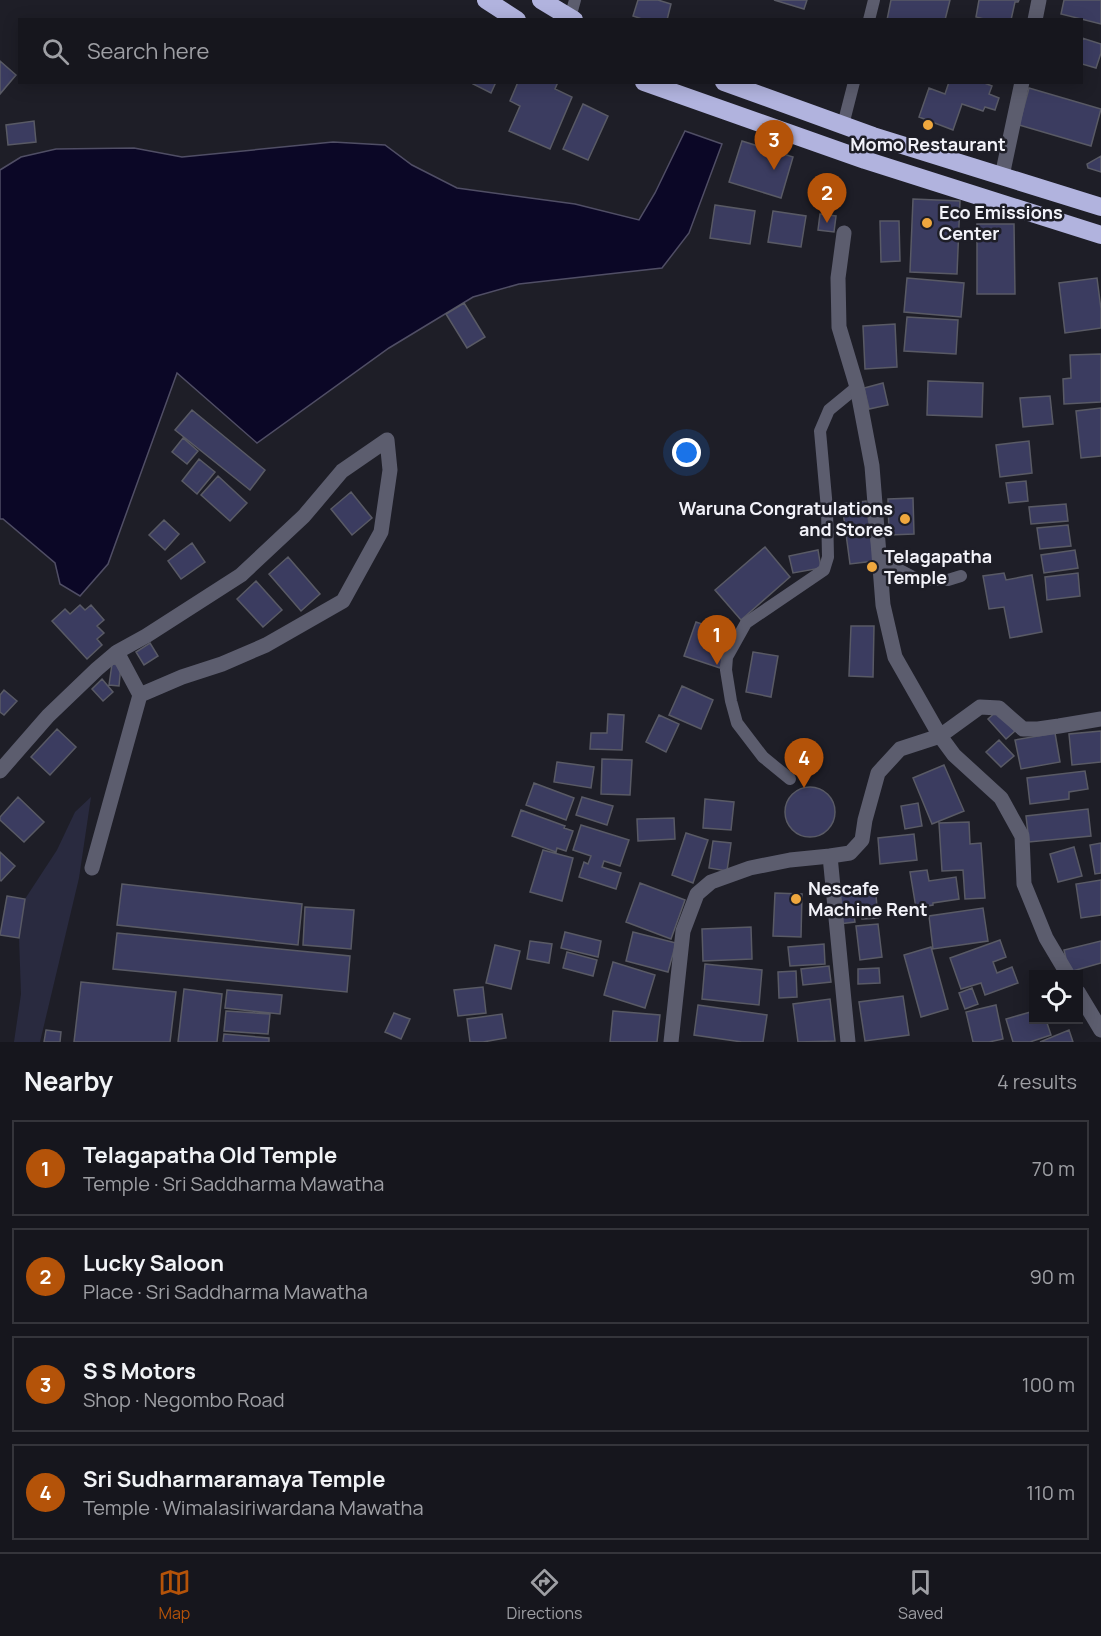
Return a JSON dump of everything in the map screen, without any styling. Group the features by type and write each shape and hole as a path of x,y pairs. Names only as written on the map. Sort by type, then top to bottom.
{"highway":[{"path":"486,0 514,18"},
{"path":"541,0 573,12"},
{"path":"650,84 865,160 1101,235"},
{"path":"730,84 873,136 1101,207"}],"street":[{"path":"1035,18 1039,0"},
{"path":"1002,176 1022,84"},
{"path":"844,233 838,279 839,327 857,387 872,466 882,605 895,657 940,736 954,755 1001,798 1022,836 1024,884 1046,938 1065,970"},
{"path":"0,771 48,716 97,669 117,652 241,575 304,516 342,471 387,440 390,470 381,532 343,601 266,645 140,694"},
{"path":"92,868 140,694 117,652"},
{"path":"671,1042 683,931 697,894 711,882 750,868 790,860 850,853 862,840 878,773 900,749 940,736 980,707 999,708 1023,729 1048,728 1101,719"},
{"path":"830,856 848,1042"},
{"path":"1083,1000 1101,1030"}],"lane":[{"path":"870,18 874,0"},
{"path":"843,125 853,84"},
{"path":"790,779 763,757 737,723 726,670 727,657 746,622 824,570 828,557 827,508 820,431 829,410 857,387"},
{"path":"879,559 917,579 948,580 961,576"}],"shaded area":[{"path":"685,131 722,144 689,233 662,268 519,284 473,297 389,348 257,443 177,373 108,564 80,596 60,584 55,563 3,519 0,519 0,170 21,157 56,149 134,148 182,157 333,142 385,145 412,165 457,188 575,204 639,220 655,193"},
{"path":"91,797 79,878 40,1042 14,1042 21,994 19,938 25,899 57,850 75,812"}],"building":[{"path":"638,0 658,0 671,4 668,18 633,16"},
{"path":"774,0 807,0 804,9"},
{"path":"891,0 950,0 946,18 887,18"},
{"path":"979,0 1019,0 1015,2 1011,18 976,17"},
{"path":"1064,0 1101,0 1101,24 1061,14"},
{"path":"1083,38 1101,44 1101,53 1096,68 1083,64"},
{"path":"0,61 16,75 0,94"},
{"path":"473,84 495,84 491,93"},
{"path":"517,84 557,84 555,89 572,97 550,149 509,131 520,106 510,101"},
{"path":"948,84 987,84 992,86 989,94 999,98 995,110 985,107 983,111 962,104 953,130 919,117 929,88 945,94"},
{"path":"1029,88 1101,109 1091,146 1019,125"},
{"path":"583,104 608,116 588,160 563,149"},
{"path":"34,121 36,142 8,145 6,125"},
{"path":"742,141 793,157 781,198 729,182"},
{"path":"1101,156 1101,172 1088,168 1087,164"},
{"path":"913,199 960,201 957,274 910,272"},
{"path":"715,205 755,211 750,244 710,238"},
{"path":"773,211 806,216 801,247 768,242"},
{"path":"820,214 836,216 834,232 818,230"},
{"path":"880,221 899,221 900,261 881,262"},
{"path":"977,224 1014,224 1015,294 977,294"},
{"path":"907,278 964,283 961,317 904,312"},
{"path":"1097,278 1101,328 1065,333 1059,283"},
{"path":"464,303 485,337 467,348 446,314"},
{"path":"907,317 958,320 956,354 904,351"},
{"path":"895,324 897,367 865,369 863,326"},
{"path":"1101,354 1101,402 1064,404 1063,379 1071,378 1070,355"},
{"path":"928,381 983,383 982,417 927,415"},
{"path":"883,383 888,405 869,409 864,388"},
{"path":"1050,396 1053,424 1023,427 1020,398"},
{"path":"1101,408 1101,456 1081,458 1076,411"},
{"path":"192,410 265,470 250,490 175,430"},
{"path":"183,438 198,451 187,464 172,452"},
{"path":"1029,441 1032,473 1000,477 996,445"},
{"path":"199,459 215,472 197,494 182,481"},
{"path":"218,476 247,503 230,521 201,495"},
{"path":"1026,481 1028,501 1009,503 1006,483"},
{"path":"351,492 372,518 352,535 331,509"},
{"path":"913,498 914,534 889,535 888,499"},
{"path":"866,501 874,561 850,564 842,504"},
{"path":"1066,504 1068,521 1031,524 1029,507"},
{"path":"164,520 179,534 165,550 149,535"},
{"path":"1068,525 1071,546 1040,549 1037,528"},
{"path":"192,543 205,562 181,579 168,561"},
{"path":"765,547 790,577 741,620 715,590"},
{"path":"818,550 821,568 793,573 789,556"},
{"path":"1075,550 1078,568 1044,573 1041,555"},
{"path":"288,557 320,594 301,611 269,574"},
{"path":"1004,573 1006,580 1032,575 1042,632 1010,638 1004,607 989,609 983,576"},
{"path":"1078,573 1080,596 1047,600 1045,577"},
{"path":"256,581 282,610 263,627 237,599"},
{"path":"80,605 85,610 91,605 104,620 97,626 104,633 97,639 102,645 87,659 52,621 65,609 70,614"},
{"path":"696,622 731,634 720,668 684,656"},
{"path":"851,626 874,626 873,677 849,676"},
{"path":"150,643 158,656 144,665 136,652"},
{"path":"753,652 778,656 771,697 746,692"},
{"path":"112,664 121,665 119,686 109,685"},
{"path":"102,679 113,692 103,701 92,689"},
{"path":"682,686 713,700 701,729 669,715"},
{"path":"4,690 17,701 4,715 0,712 0,695"},
{"path":"997,711 1015,731 1006,739 988,719"},
{"path":"608,714 624,715 622,750 590,749 591,733 607,733"},
{"path":"659,715 679,724 666,752 646,742"},
{"path":"57,729 76,747 50,775 31,757"},
{"path":"1101,731 1101,762 1072,765 1069,734"},
{"path":"1055,733 1060,762 1021,769 1015,740"},
{"path":"999,740 1014,756 1001,767 986,752"},
{"path":"602,759 632,760 630,795 601,794"},
{"path":"557,762 594,767 591,788 554,782"},
{"path":"944,765 964,811 932,824 913,778"},
{"path":"1085,771 1088,789 1069,792 1069,799 1030,804 1027,778"},
{"path":"534,783 574,798 566,820 526,805"},
{"path":"815,787 828,794 834,802 834,822 828,830 820,836 805,837 792,830 786,822 785,807 792,794 800,788"},
{"path":"18,797 44,822 24,842 0,820 0,817"},
{"path":"582,797 613,806 607,825 576,815"},
{"path":"705,799 734,802 731,830 703,828"},
{"path":"918,803 922,826 905,829 901,806"},
{"path":"1088,809 1091,836 1029,842 1026,816"},
{"path":"521,810 573,831 566,851 557,848 556,852 512,836"},
{"path":"674,818 675,839 638,841 637,819"},
{"path":"969,822 970,844 981,843 985,898 965,899 963,870 942,871 939,823"},
{"path":"581,825 629,840 620,866 604,861 602,867 621,873 616,889 579,877 584,862 588,864 591,856 573,850"},
{"path":"686,833 708,840 693,883 672,875"},
{"path":"914,834 917,860 880,864 878,838"},
{"path":"713,841 731,843 727,871 709,868"},
{"path":"1101,843 1101,873 1095,874 1090,845"},
{"path":"1074,847 1082,876 1058,882 1050,854"},
{"path":"543,850 573,858 562,901 530,892"},
{"path":"0,852 15,866 1,881 0,880"},
{"path":"927,870 929,881 956,877 959,899 916,908 910,872"},
{"path":"1101,880 1101,915 1081,918 1076,884"},
{"path":"640,883 685,900 671,939 626,922"},
{"path":"122,884 302,904 298,945 117,925"},
{"path":"875,884 878,918 862,919 861,914 854,915 855,922 839,924 835,892 852,890 852,895 859,894 858,886"},
{"path":"775,893 802,894 801,937 773,936"},
{"path":"7,896 25,899 19,938 0,935"},
{"path":"305,907 354,910 351,949 303,945"},
{"path":"983,908 988,941 933,949 929,916"},
{"path":"878,924 882,957 860,960 856,926"},
{"path":"751,927 752,959 703,961 702,929"},
{"path":"565,932 601,941 598,957 561,948"},
{"path":"633,932 676,943 668,972 626,961"},
{"path":"117,933 350,956 347,992 113,969"},
{"path":"1000,940 1006,957 993,962 997,973 1012,967 1018,983 985,995 981,983 961,989 950,958"},
{"path":"530,941 552,944 549,963 527,959"},
{"path":"1101,941 1101,963 1069,970 1064,950"},
{"path":"824,944 825,964 790,966 788,947"},
{"path":"495,945 520,951 511,989 486,983"},
{"path":"931,947 948,1009 921,1017 904,955"},
{"path":"567,952 597,960 593,976 563,968"},
{"path":"613,962 655,975 645,1008 604,995"},
{"path":"705,964 762,970 759,1005 702,999"},
{"path":"829,966 831,982 803,985 801,969"},
{"path":"879,968 880,983 858,984 858,969"},
{"path":"796,971 797,997 779,998 778,972"},
{"path":"81,982 176,992 170,1042 74,1042"},
{"path":"483,987 486,1013 458,1016 454,990"},
{"path":"972,988 978,1004 965,1009 959,993"},
{"path":"184,989 222,994 217,1042 178,1042"},
{"path":"227,990 282,995 280,1014 225,1008"},
{"path":"903,996 909,1035 865,1041 859,1002"},
{"path":"830,999 835,1041 798,1042 793,1004"},
{"path":"698,1005 767,1015 763,1042 742,1042 694,1035"},
{"path":"996,1005 1003,1039 973,1042 966,1012"},
{"path":"226,1011 270,1014 268,1034 224,1031"},
{"path":"613,1011 660,1015 657,1042 610,1042"},
{"path":"1029,1012 1029,1024 1047,1024 1051,1035 1030,1042 1013,1042 1006,1019"},
{"path":"394,1013 410,1019 401,1039 385,1032"},
{"path":"502,1014 506,1038 470,1042 467,1019"},
{"path":"46,1030 61,1032 60,1042 44,1042"},
{"path":"1069,1030 1073,1042 1040,1042"},
{"path":"224,1034 269,1038 269,1042 223,1042"}],"place":[{"name":"Momo Restaurant","path":"928,125"},
{"name":"S S Motors","path":"774,170"},
{"name":"Lucky Saloon","path":"827,223"},
{"name":"Eco Emissions Center","path":"927,223"},
{"name":"Waruna Congratulations and Stores","path":"905,519"},
{"name":"Telagapatha Temple","path":"872,567"},
{"name":"Telagapatha Old Temple","path":"717,665"},
{"name":"Sri Sudharmaramaya Temple","path":"804,788"},
{"name":"Nescafe Machine Rent","path":"796,899"}]}
